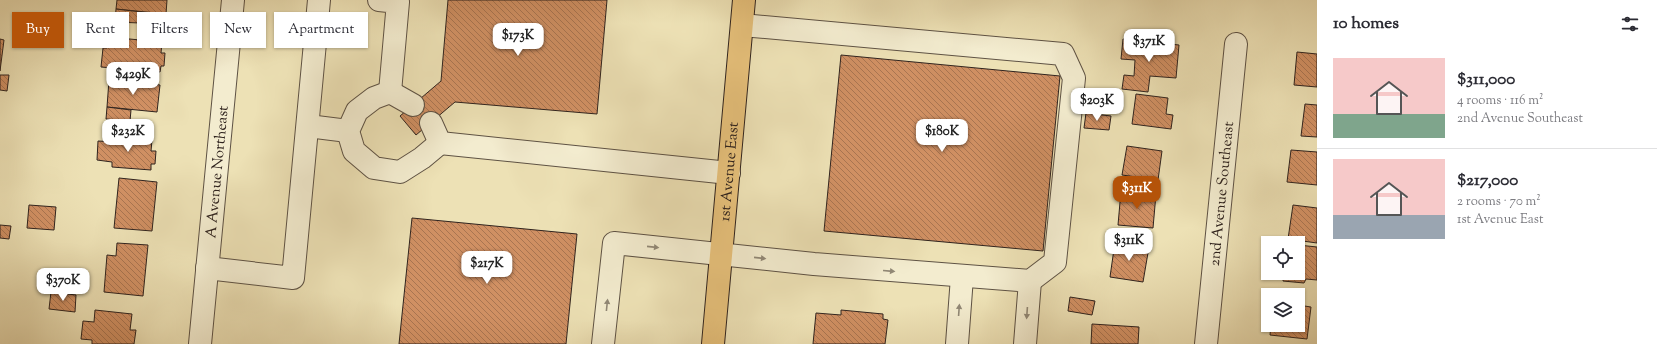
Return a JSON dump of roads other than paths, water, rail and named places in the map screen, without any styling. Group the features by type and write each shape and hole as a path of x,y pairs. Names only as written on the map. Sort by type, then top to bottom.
{"main road":[{"name":"1st Avenue East","path":"713,344 744,0"}],"street":[{"name":"A Avenue Northeast","path":"200,344 233,0"},
{"path":"207,268 293,278 319,0"},
{"path":"379,0 398,2 390,92"},
{"path":"603,344 614,243 814,264 1030,281 1055,262 1074,78 1064,54 742,25"},
{"name":"2nd Avenue Southeast","path":"1206,344 1236,44"},
{"path":"390,92 413,105"},
{"path":"390,92 374,98 357,112 348,131 354,151 374,168 400,172 422,158 440,143 729,173"},
{"path":"431,123 440,143"},
{"path":"308,126 348,131"},
{"path":"957,344 962,276"},
{"path":"1025,344 1030,281"}]}
